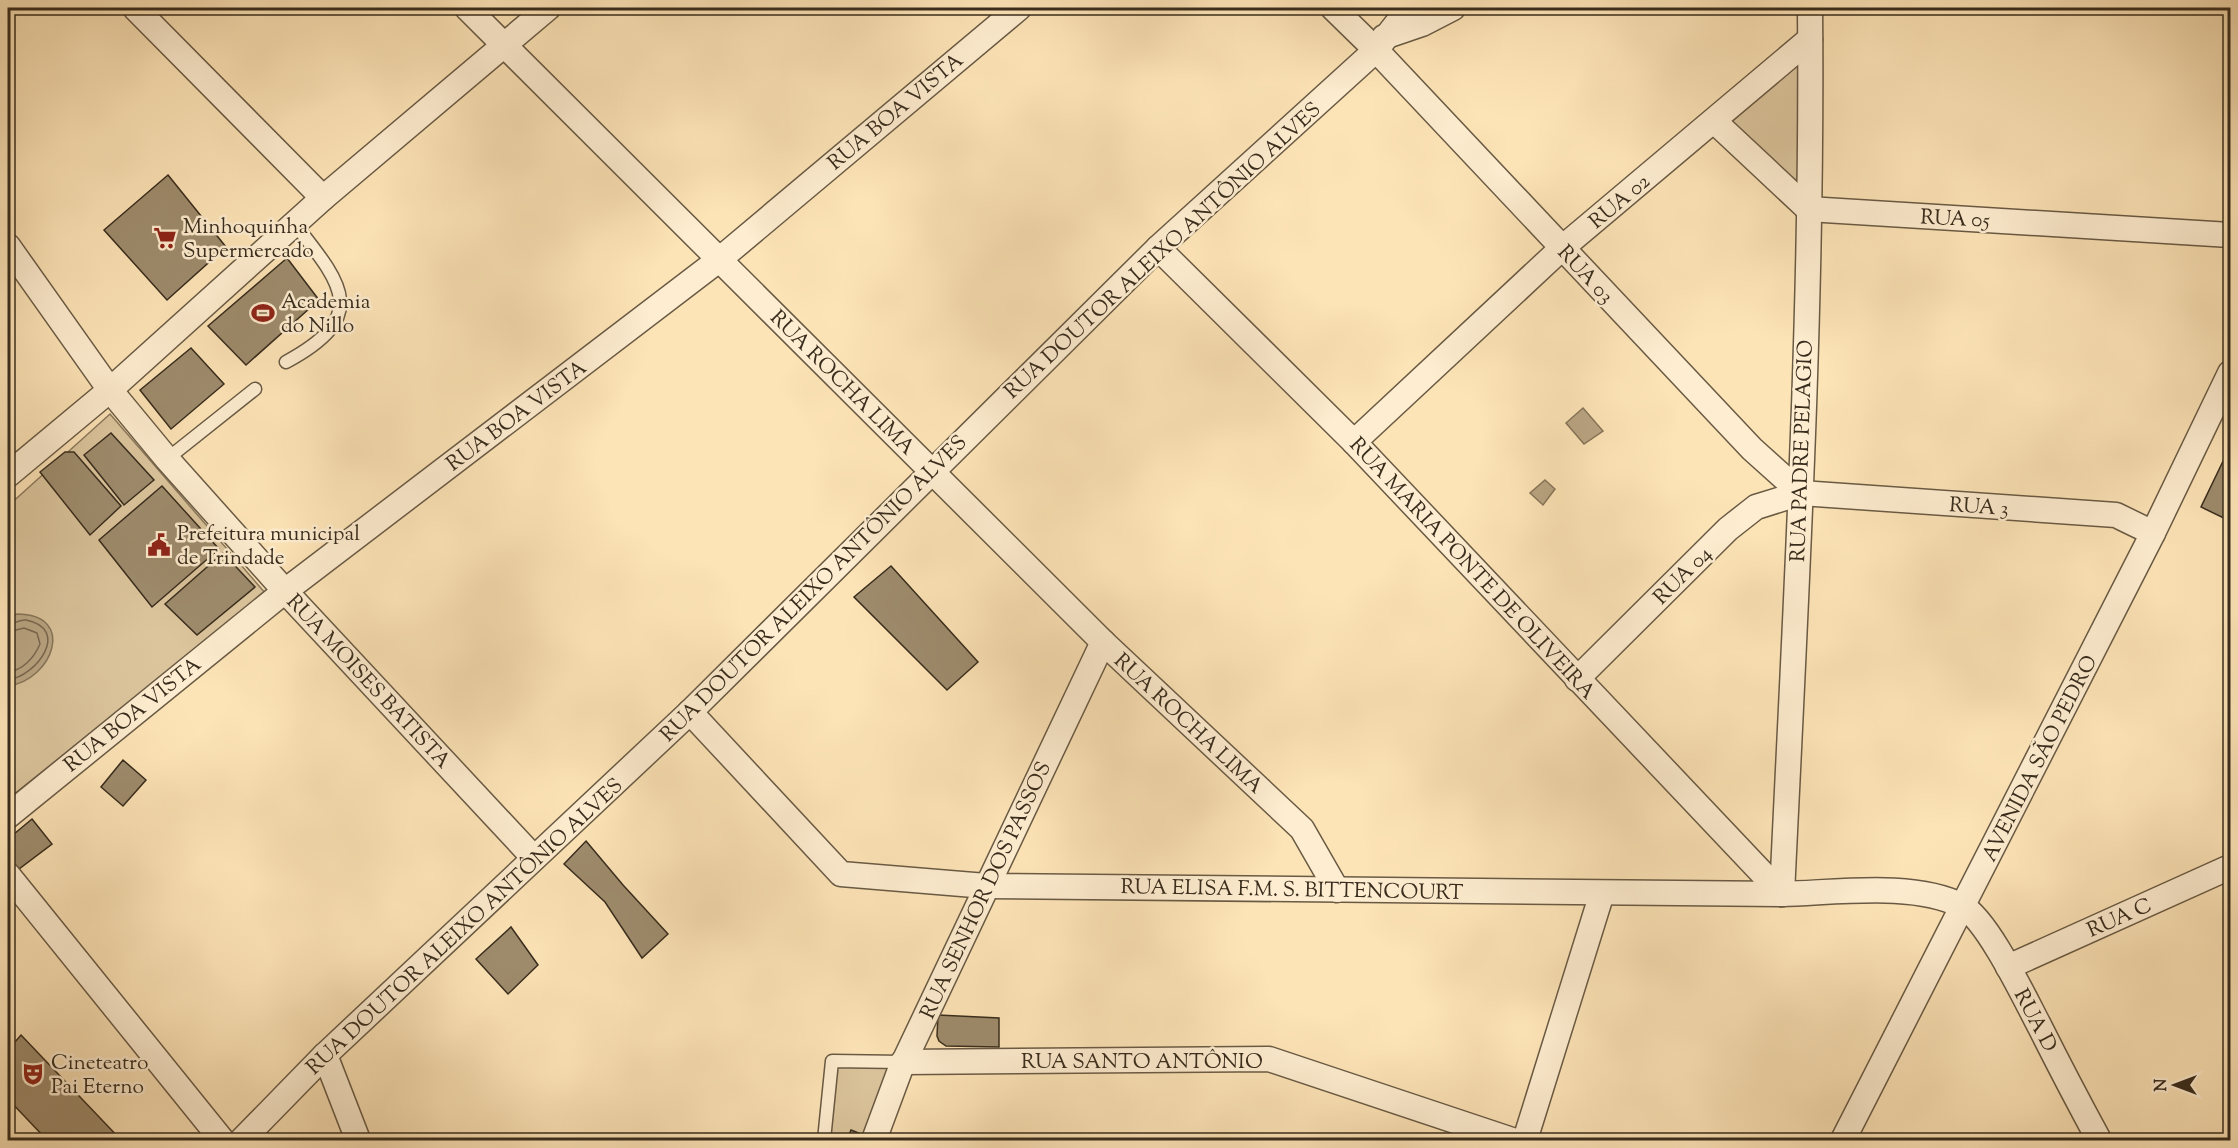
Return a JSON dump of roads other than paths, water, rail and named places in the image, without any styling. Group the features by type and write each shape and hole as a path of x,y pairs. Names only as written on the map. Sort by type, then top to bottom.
{"street":[{"path":"135,8 322,198"},
{"name":"RUA ROCHA LIMA","path":"467,8 1103,642 1302,829 1337,890"},
{"path":"8,476 110,390 322,198 548,8"},
{"name":"RUA BOA VISTA","path":"8,816 285,591 720,259 1019,8"},
{"name":"RUA 03","path":"1333,8 1380,43 1562,249 1752,449 1801,493"},
{"name":"RUA DOUTOR ALEIXO ANTÔNIO ALVES","path":"242,1140 325,1055 690,712 1158,248 1380,43 1409,8"},
{"name":"RUA DOUTOR ALEIXO ANTÔNIO ALVES","path":"1380,43 1453,8"},
{"name":"RUA PADRE PELAGIO","path":"1782,894 1801,493 1810,8"},
{"name":"RUA 02","path":"1354,442 1562,249 1810,39"},
{"path":"1714,121 1808,209"},
{"name":"RUA 05","path":"1808,209 2230,235"},
{"name":"RUA MOISES BATISTA","path":"8,246 110,390 166,459 285,591 534,858"},
{"name":"RUA MARIA PONTE DE OLIVEIRA","path":"1158,248 1354,442 1782,894"},
{"name":"AVENIDA SÃO PEDRO","path":"1843,1140 2153,533 2230,373"},
{"name":"RUA 3","path":"1801,493 2116,515 2153,533"},
{"name":"RUA 04","path":"1577,679 1728,530 1756,507 1801,493"},
{"name":"RUA SENHOR DOS PASSOS","path":"874,1140 903,1062 1103,642"},
{"name":"RUA ELISA F.M. S. BITTENCOURT","path":"690,712 841,874 986,886 1782,894 1896,891 1937,896 1964,907"},
{"name":"RUA C","path":"2008,967 2230,867"},
{"path":"12,890 222,1140"},
{"path":"1525,1140 1602,893"},
{"name":"RUA D","path":"1964,907 1986,931 2008,967 2098,1140"},
{"path":"325,1055 358,1140"},
{"name":"RUA SANTO ANTÔNIO","path":"903,1062 1269,1059 1512,1140"}],"lane":[{"path":"286,362 311,349 329,332 338,319 342,304 331,270 294,223"},
{"path":"166,459 255,389"},
{"path":"824,1140 832,1061 903,1062"}],"water":[{"path":"1583,408 1603,431 1584,444 1566,423"},
{"path":"1545,480 1555,489 1543,505 1530,493"},
{"path":"17,614 36,617 47,624 52,635 52,648 46,661 37,672 24,681 8,686 8,620"}],"place":[{"name":"Minhoquinha Supermercado","path":"165,238"},
{"name":"Academia do Nillo","path":"263,313"},
{"name":"Prefeitura municipal de Trindade","path":"159,545"},
{"name":"Cineteatro Pai Eterno","path":"33,1074"}]}
